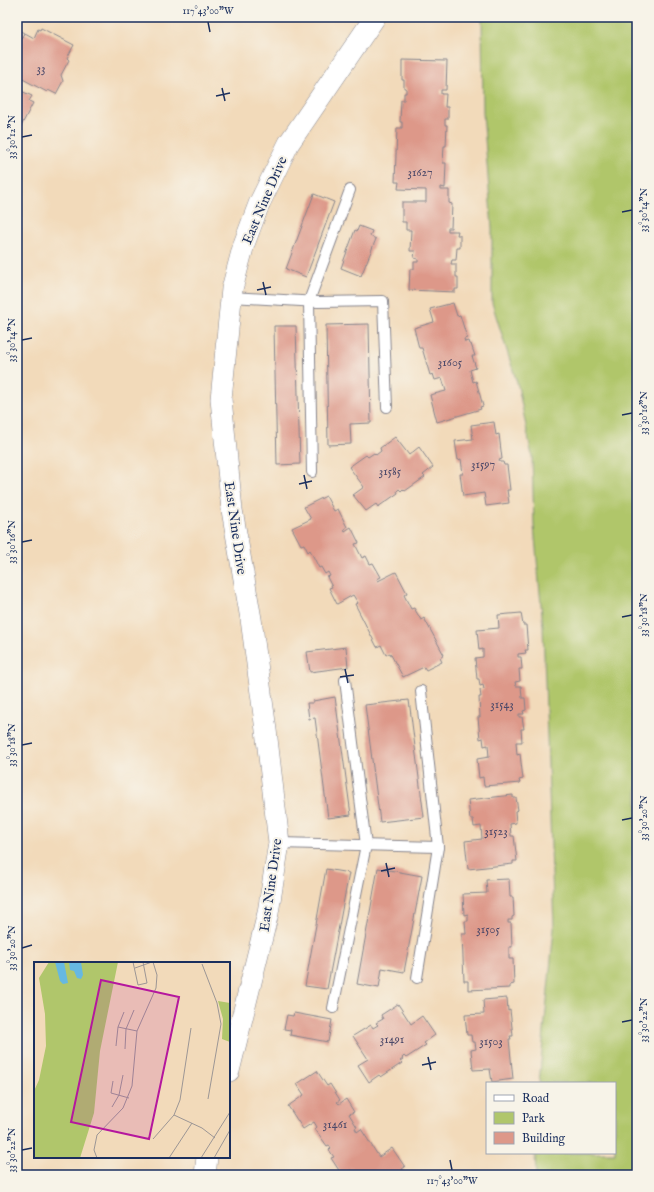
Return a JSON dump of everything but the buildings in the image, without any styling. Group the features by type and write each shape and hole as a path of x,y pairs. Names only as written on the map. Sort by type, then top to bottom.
{"street":[{"name":"East Nine Drive","path":"230,1067 268,913 279,843 253,634 232,510 221,399 232,289 244,244 259,204 289,143 375,17"},
{"path":"205,1175 207,1158"}],"lane":[{"path":"312,472 309,301 350,190"},
{"path":"232,297 309,301 383,302 387,407"},
{"path":"333,1008 366,846 345,680"},
{"path":"417,978 438,847 421,692"},
{"path":"279,843 438,847"}],"green space":[{"path":"482,17 637,17 637,1175 536,1175 535,1154 616,1154 616,1082 539,1082 554,928 543,627 534,526 532,456 518,386 492,303 492,228 483,113"}]}
